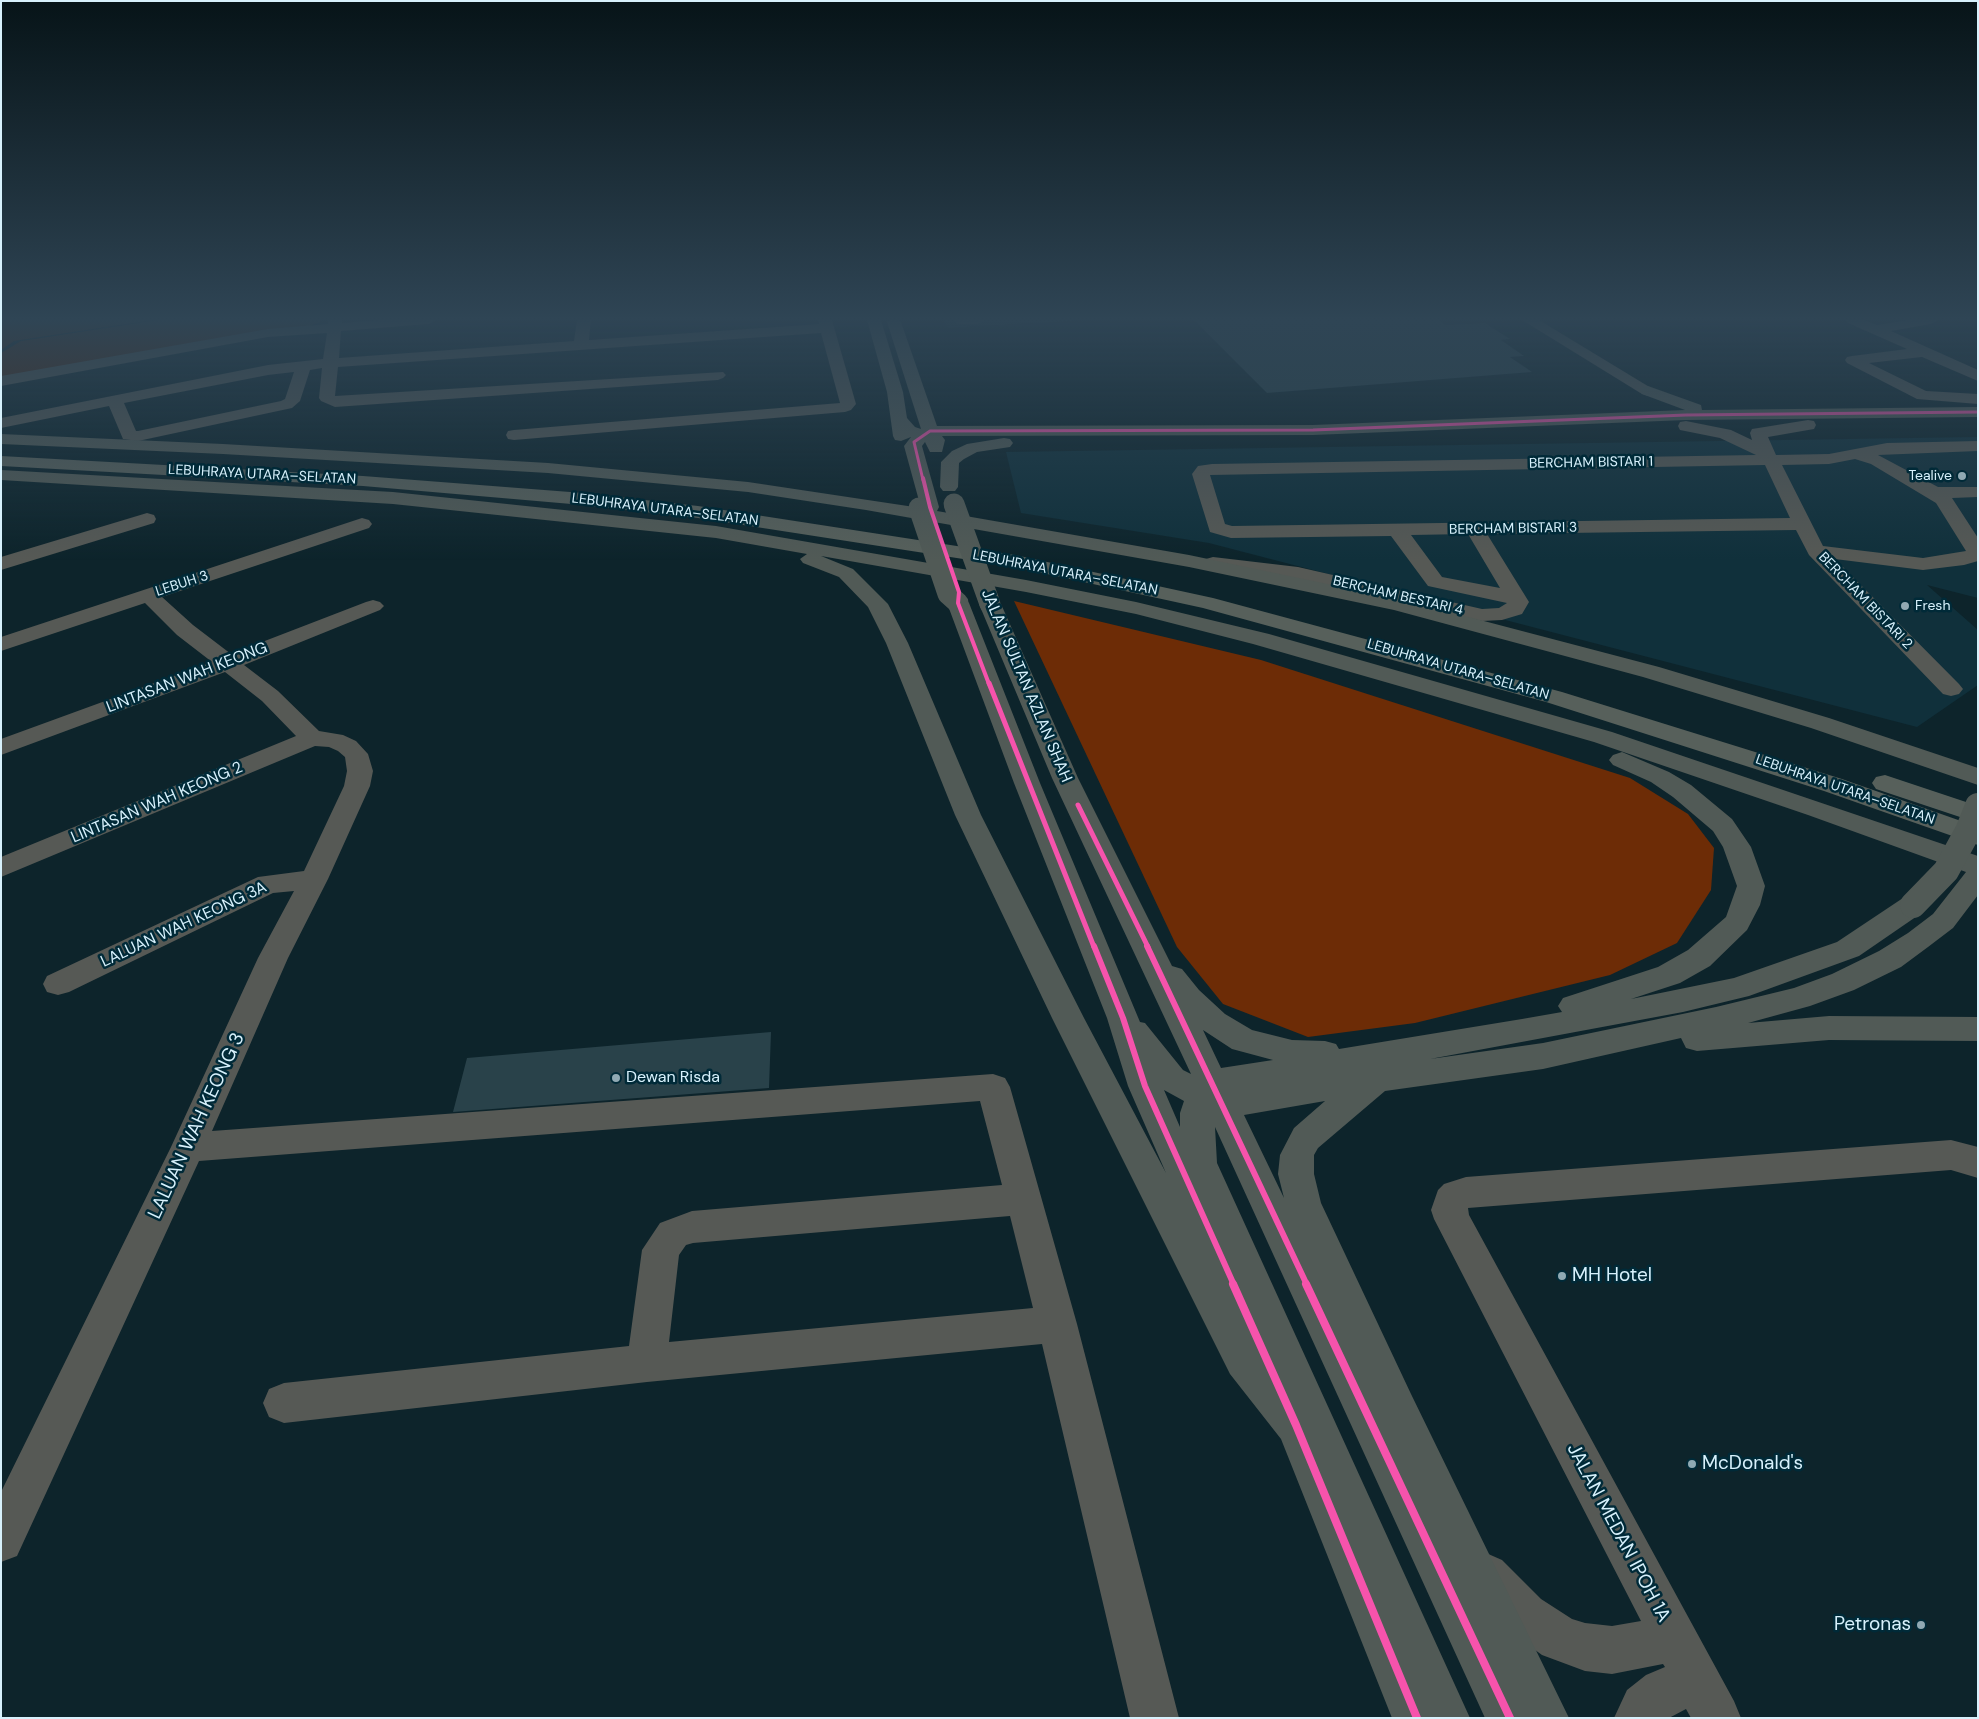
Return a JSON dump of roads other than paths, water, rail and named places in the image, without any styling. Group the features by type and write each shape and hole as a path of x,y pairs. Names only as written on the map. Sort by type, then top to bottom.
{"highway":[{"name":"LEBUHRAYA UTARA–SELATAN","path":"1,452 230,462 598,490 829,518 1013,548 1225,591 1440,648 1626,700 1978,815"},
{"name":"LEBUHRAYA UTARA–SELATAN","path":"1,461 363,481 583,499 698,512 1015,561 1206,602 1554,696 1833,785 1978,836"}],"main road":[{"name":"JALAN SULTAN AZLAN SHAH","path":"896,400 903,452 925,508 948,594 958,603 1027,783 1123,1018 1145,1086 1296,1425 1417,1718"},
{"name":"JALAN SULTAN AZLAN SHAH","path":"918,400 928,436 990,604 1065,778 1147,946 1212,1095 1239,1143 1510,1718"},
{"path":"923,400 936,417 944,423 957,428 994,431"},
{"path":"1524,420 1551,416 1644,412 1655,408 1652,400"},
{"path":"1657,400 1686,421"},
{"path":"1667,400 1705,410 1842,409 1975,421"},
{"path":"899,419 908,431 928,436 1182,438 1318,437 1686,421 1714,415 1866,412"},
{"path":"1714,415 1767,418 1975,421"},
{"path":"925,508 913,446 928,436 994,431 1313,430 1524,420 1812,424 1943,424 1975,421"},
{"path":"951,495 950,462 958,455 973,448 992,444 1172,440 1182,438"},
{"path":"1,439 431,460 655,476 866,504 1189,560 1397,604 1535,639 1820,723 1978,777"},
{"path":"1,475 393,498 716,532 892,561 1136,608 1261,639 1603,737 1817,808 1978,866"},
{"path":"596,518 798,555 846,573 877,604 897,643 968,815 1068,1018 1244,1360 1296,1425"},
{"path":"1261,639 1340,668 1544,732 1617,758 1660,777 1682,791 1723,825 1737,847 1751,886 1738,924 1699,958 1669,976 1543,1014 1522,1032"},
{"path":"1123,1018 1171,1078 1212,1095 1380,1066 1522,1032 1683,1001 1738,988 1848,949 1913,905 1946,871 1968,831 1978,806"},
{"path":"1543,1056 1716,1019 1799,998 1843,982 1890,959 1943,921 1978,875"},
{"path":"1147,946 1188,998 1214,1022 1243,1040 1292,1052 1380,1066 1543,1056 1580,1057 1720,1036 1786,1031 1901,1027 1978,1029"},
{"path":"1380,1066 1306,1138 1297,1155 1296,1174 1303,1203 1396,1408 1545,1718"},
{"path":"1212,1095 1197,1113 1199,1163 1446,1718"},
{"path":"1199,1148 1208,1139 1218,1138 1239,1143"}],"street":[{"path":"1,423 113,400"},
{"path":"114,400 129,435 138,436 286,404 292,400"},
{"path":"334,400 340,402 365,400"},
{"path":"720,400 722,418"},
{"path":"514,435 845,407 848,404 847,400"},
{"path":"1686,421 1725,434 1768,456"},
{"name":"BERCHAM BISTARI 2","path":"1812,424 1758,433 1816,551 1950,689"},
{"name":"BERCHAM BISTARI 1","path":"1222,531 1217,528 1200,474 1204,470 1768,456 1829,459 1886,448 1978,446"},
{"path":"1816,551 1923,564 1964,559 1978,554 1943,499 1935,492 1876,460 1853,453"},
{"path":"1935,492 1978,492"},
{"path":"1,564 146,519"},
{"name":"LEBUH 3","path":"1,644 362,524"},
{"name":"BERCHAM BISTARI 3","path":"1222,531 1398,531 1803,524"},
{"path":"1475,530 1516,598"},
{"path":"1398,531 1434,582 1516,598"},
{"name":"BERCHAM BESTARI 4","path":"1189,560 1298,573 1482,614 1502,614 1514,609 1518,602 1516,598"},
{"path":"148,595 185,630 270,696 312,738"},
{"name":"LINTASAN WAH KEONG","path":"1,748 229,663 372,606"},
{"name":"LINTASAN WAH KEONG 2","path":"1,868 312,738"},
{"name":"LALUAN WAH KEONG 3","path":"1,1540 188,1146 273,958 314,879 357,786 360,772 356,754 347,746 334,740 312,738"},
{"name":"LALUAN WAH KEONG 3A","path":"58,984 268,884 314,879"},
{"path":"188,1146 993,1087 1057,1324 1155,1718"},
{"name":"JALAN MEDAN IPOH 1A","path":"1707,1699 1452,1219 1449,1210 1451,1201 1457,1195 1466,1192 1951,1155 1961,1156 1978,1163"},
{"path":"647,1363 661,1250 673,1234 692,1227 1024,1199"},
{"path":"284,1403 647,1363 1057,1324"},
{"path":"1469,1559 1525,1615 1559,1638 1585,1646 1612,1650 1674,1638"},
{"path":"1638,1718 1644,1707 1663,1692 1707,1699"}],"place":[{"name":"Tealive","path":"1962,476"},
{"name":"Fresh","path":"1905,606"},
{"name":"Dewan Risda","path":"616,1078"},
{"name":"MH Hotel","path":"1562,1276"},
{"name":"McDonald's","path":"1692,1464"},
{"name":"Petronas","path":"1921,1625"}]}
